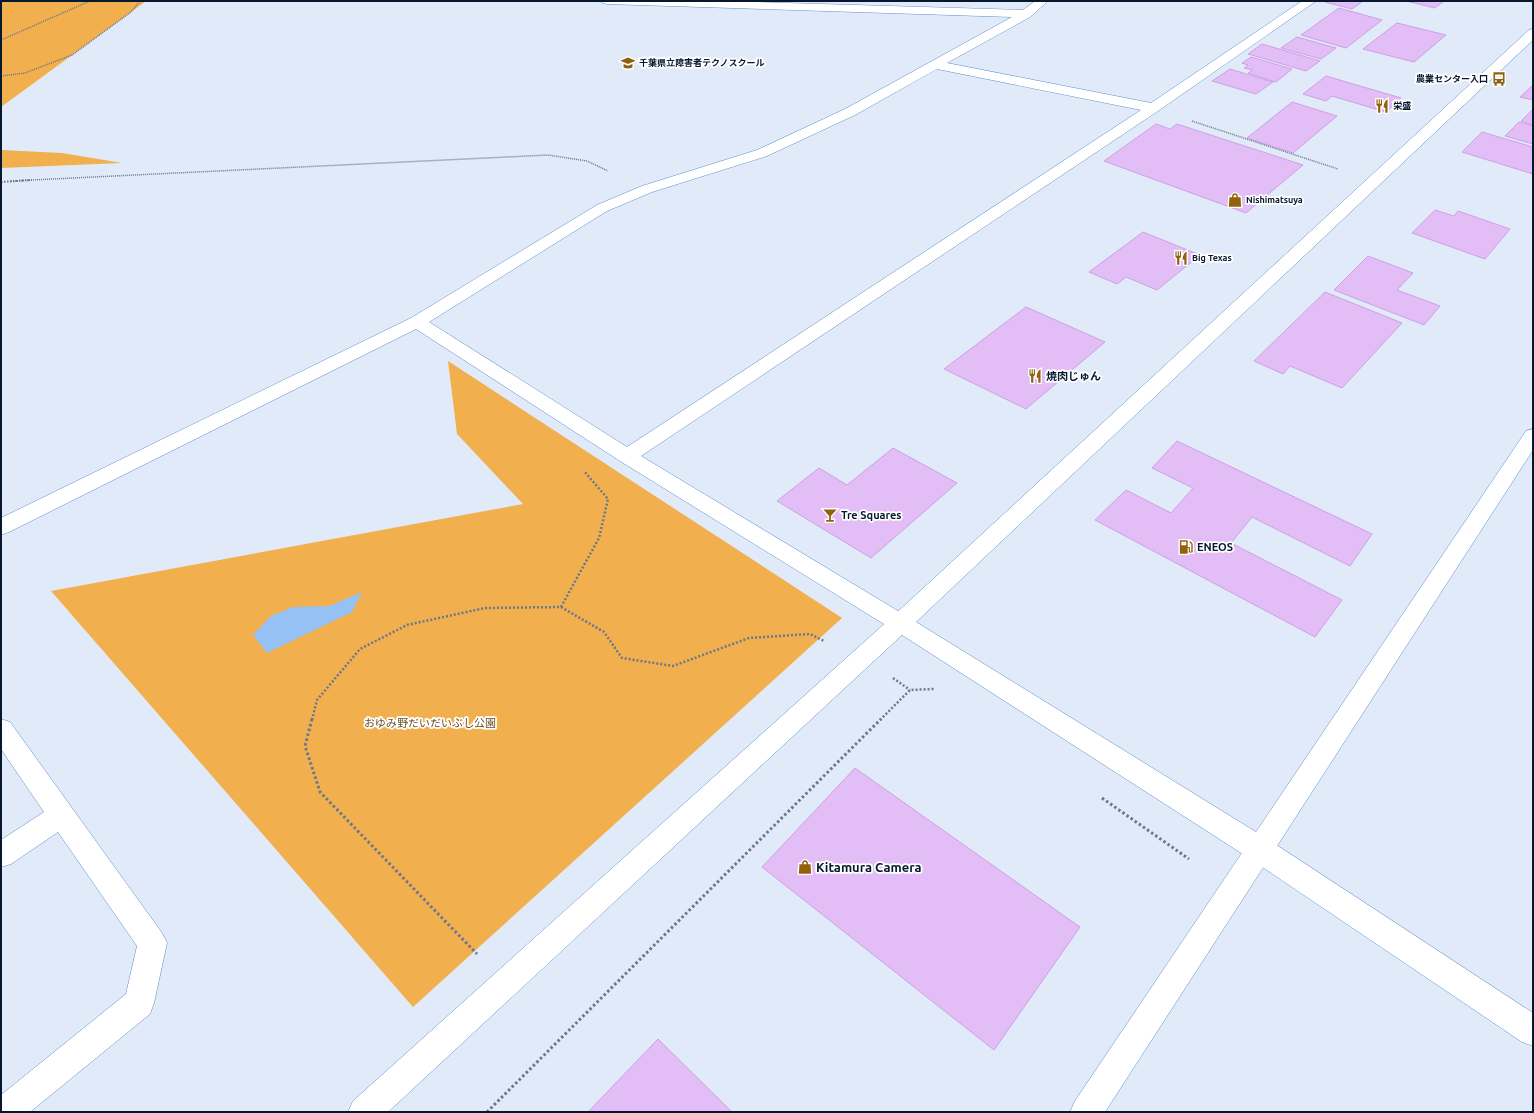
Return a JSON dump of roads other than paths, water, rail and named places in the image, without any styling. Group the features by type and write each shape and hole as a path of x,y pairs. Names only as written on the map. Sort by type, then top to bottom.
{"street":[{"path":"607,1 1026,14"},
{"path":"1,527 417,322 602,208 647,189 762,152 850,112 1026,14 1042,1"},
{"path":"1293,1 1308,3"},
{"path":"627,456 1153,108 1308,3"},
{"path":"364,1112 900,623 1533,33"},
{"path":"936,65 1153,108"},
{"path":"417,322 627,456 900,623 1259,849 1533,1031"},
{"path":"1086,1112 1533,435"},
{"path":"1,729 152,943 139,1002 5,1112"},
{"path":"1,856 62,815"}],"water":[{"path":"362,592 352,612 267,653 253,635 271,616 293,607 329,606"}],"place":[{"name":"千葉県立障害者テクノスクール","path":"628,63"},
{"name":"農業センター入口","path":"1499,79"},
{"name":"栄盛","path":"1382,106"},
{"name":"Nishimatsuya","path":"1235,200"},
{"name":"Big Texas","path":"1181,258"},
{"name":"焼肉じゅん","path":"1035,376"},
{"name":"Tre Squares","path":"830,515"},
{"name":"ENEOS","path":"1186,547"},
{"name":"Kitamura Camera","path":"805,867"}],"park label":[{"name":"おゆみ野だいだいぶし公園","path":"430,723"}]}
